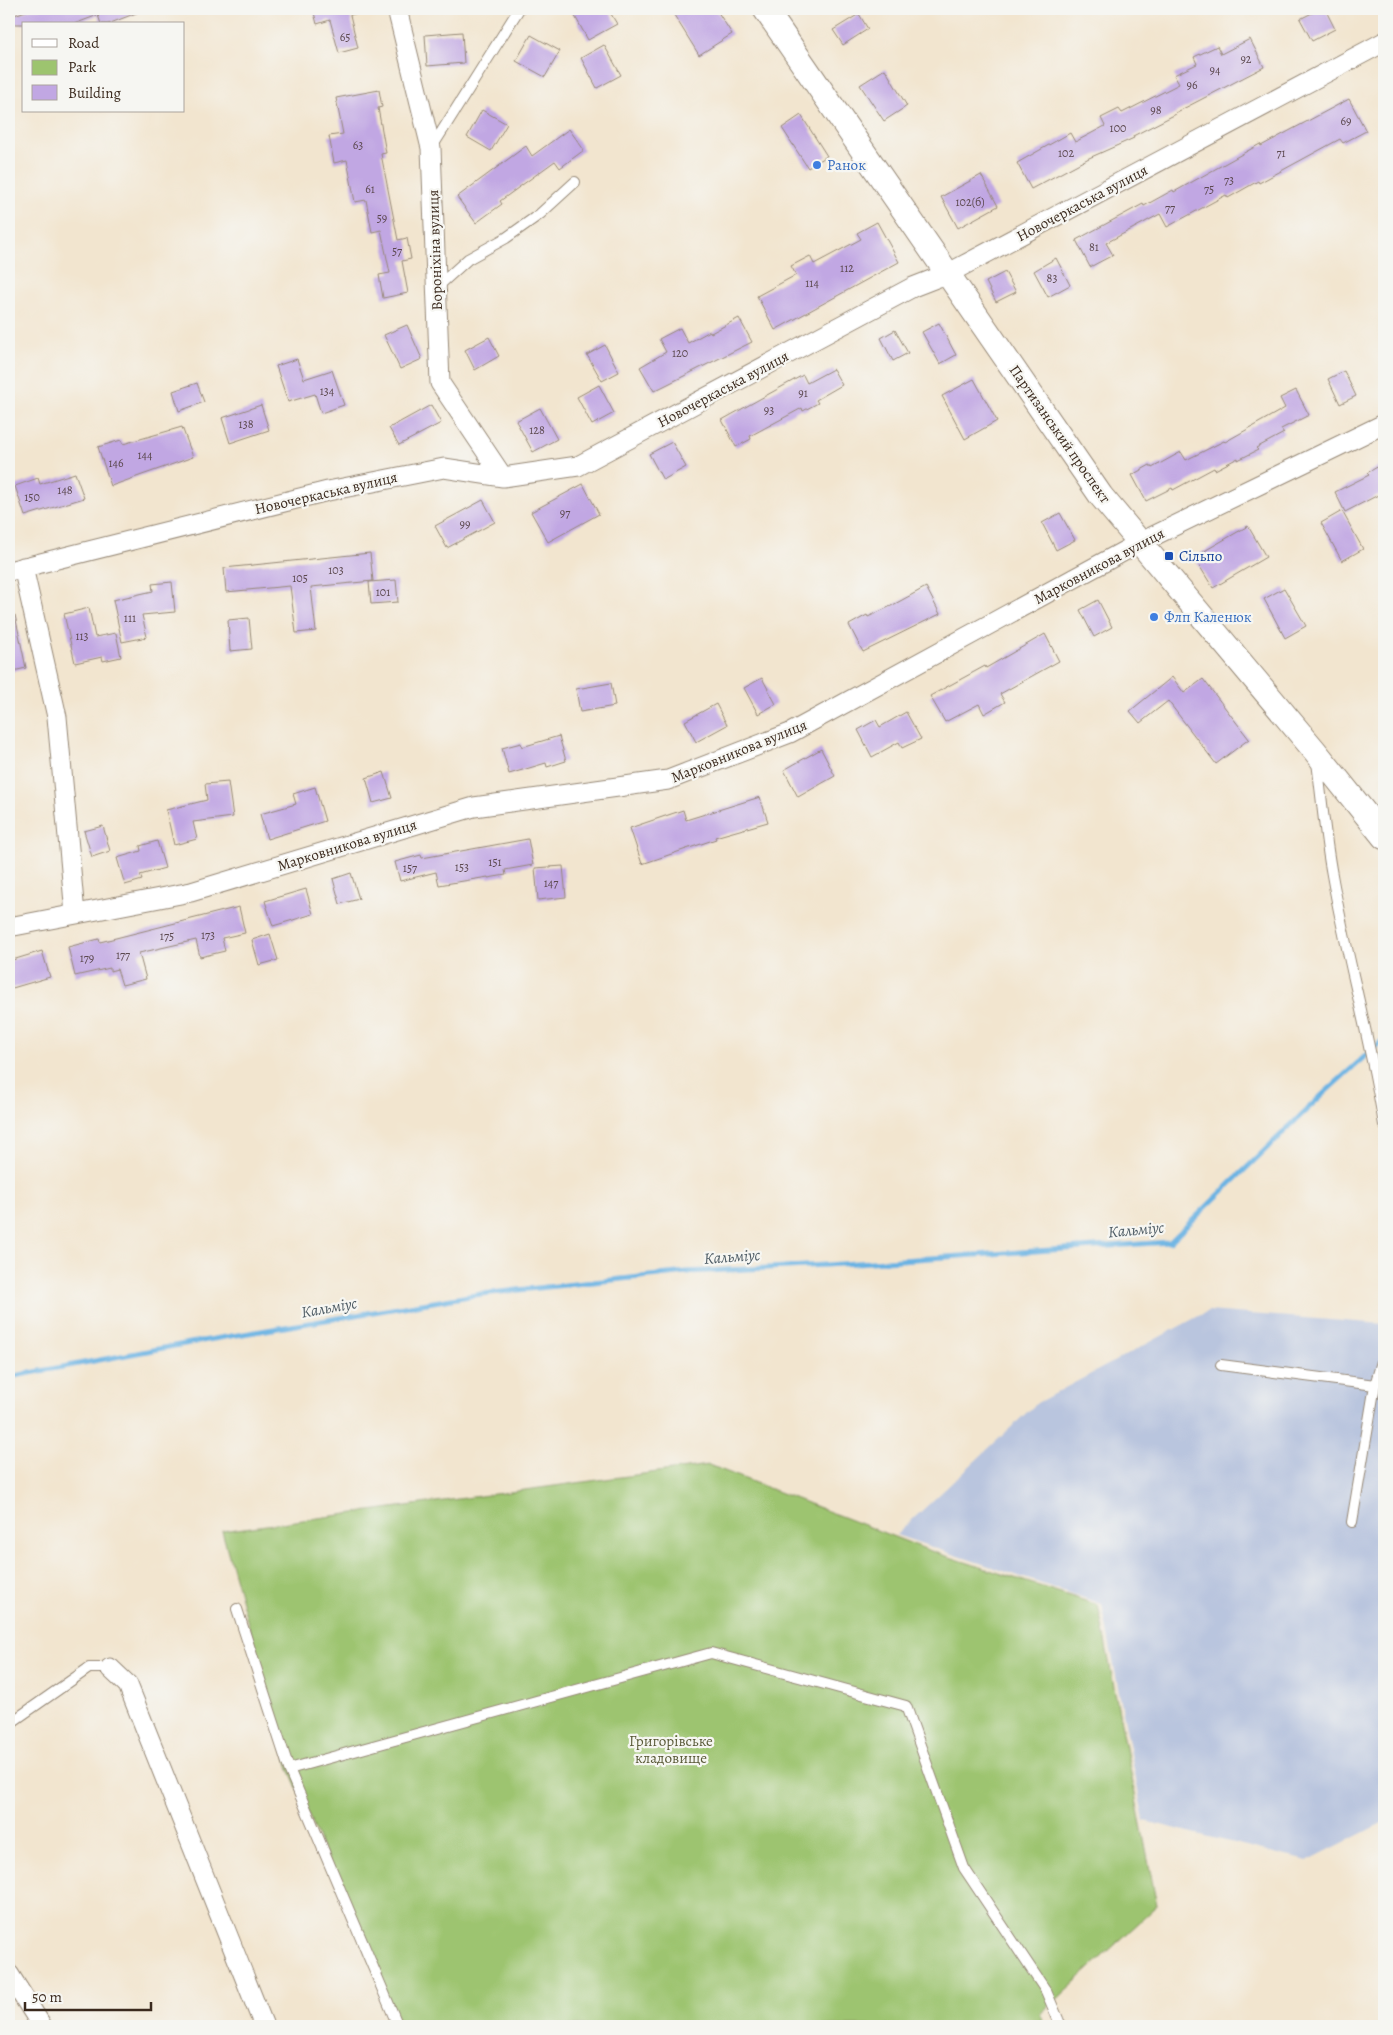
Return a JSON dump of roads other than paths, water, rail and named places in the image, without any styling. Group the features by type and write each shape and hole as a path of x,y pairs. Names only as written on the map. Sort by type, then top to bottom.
{"street":[{"name":"Вороніхіна вулиця","path":"397,9 431,148 440,383 503,477"},
{"name":"Партизанський проспект","path":"766,9 1101,496 1316,751 1384,837"},
{"name":"Новочеркаська вулиця","path":"16,569 328,491 444,468 503,477 578,466 913,287 950,274 1384,42"},
{"name":"Марковникова вулиця","path":"9,926 191,892 474,808 668,780 790,733 1139,543 1384,424"},
{"path":"16,569 57,717 75,914"},
{"path":"110,1668 128,1685 264,2026"},
{"path":"9,1974 42,2026"}],"lane":[{"path":"431,148 519,9"},
{"path":"436,288 468,259 506,238 540,214 575,182"},
{"path":"1316,751 1332,874 1365,1034 1378,1084 1384,1125"},
{"path":"1352,1522 1375,1385 1384,1355"},
{"path":"1221,1365 1375,1385"},
{"path":"236,1609 289,1769 398,2026"},
{"path":"289,1769 711,1653 906,1706 964,1868 1046,1991 1061,2026"},
{"path":"9,1724 89,1668 110,1668"}],"waterway":[{"name":"Кальміус","path":"9,1377 190,1343 481,1294 687,1272 826,1265 1170,1242 1322,1095 1384,1039"}],"place":[{"name":"Ранок","path":"817,165"},
{"name":"Сільпо","path":"1169,556"},
{"name":"Флп Каленюк","path":"1154,617"}],"park label":[{"name":"Григорівське кладовище","path":"671,1750"}]}
